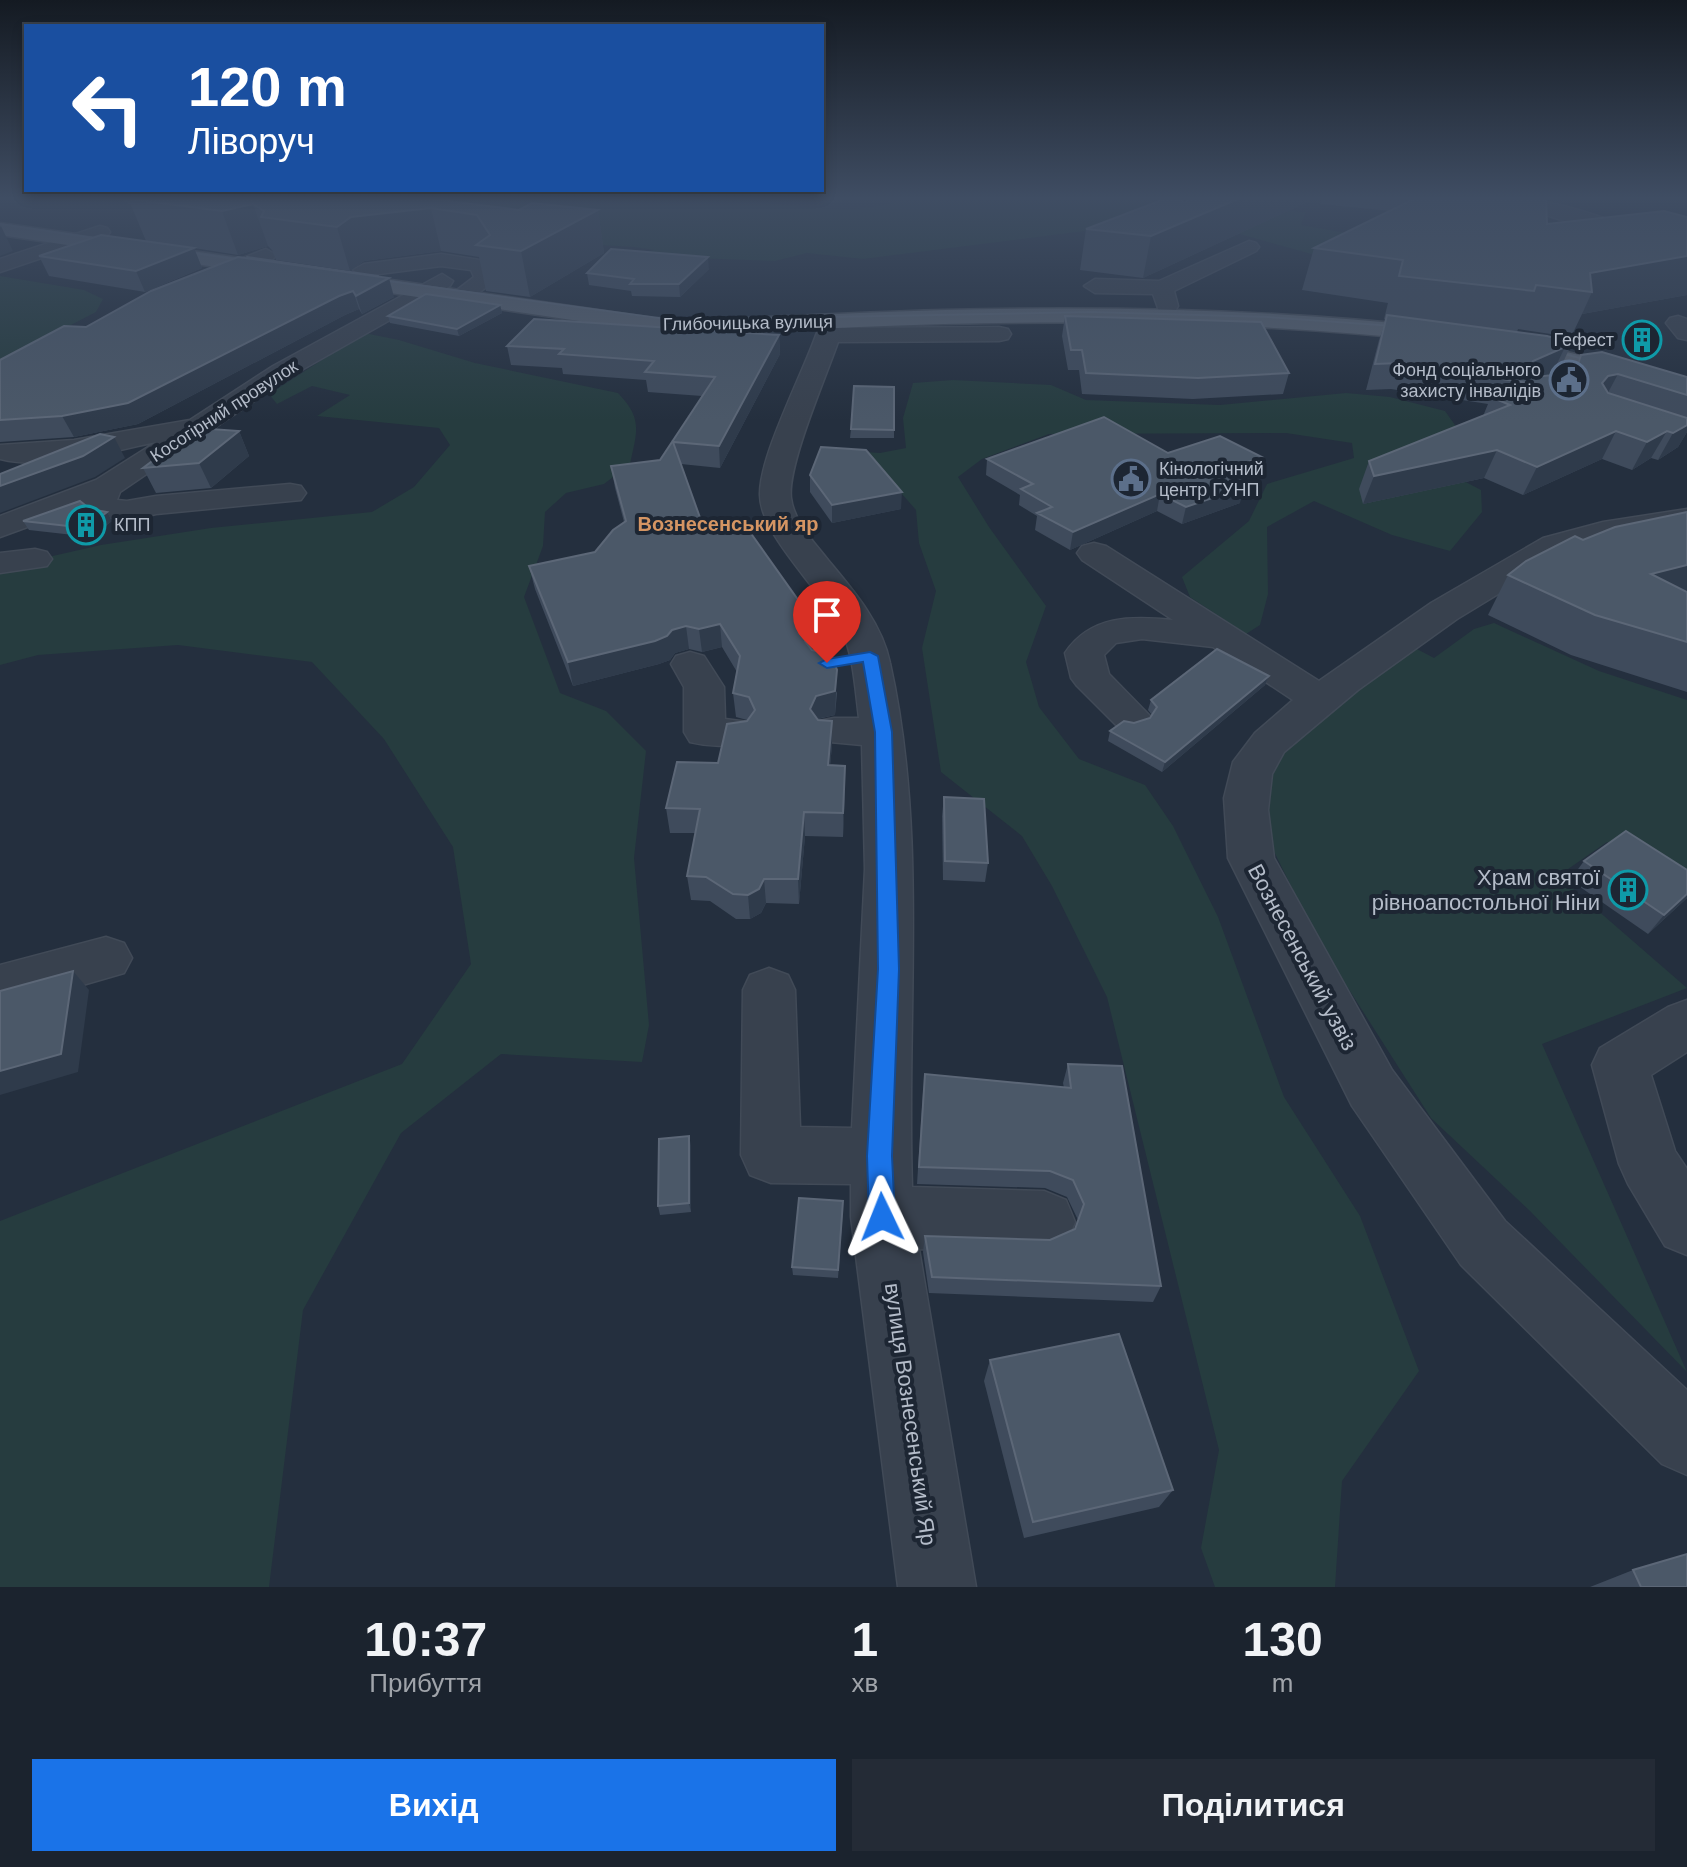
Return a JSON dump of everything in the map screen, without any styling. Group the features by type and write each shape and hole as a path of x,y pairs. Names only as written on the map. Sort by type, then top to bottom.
{"main road":[{"name":"Глибочицька вулиця","path":"352,272 653,325 830,328 957,317 1149,317 1476,334"},
{"name":"Глибочицька вулиця","path":"373,272 451,289 690,313 1165,297 1369,316 1476,334 1681,384"}],"street":[{"path":"179,291 222,272"},
{"path":"451,289 486,279 483,272"},
{"path":"1095,286 1165,297 1207,272"},
{"name":"Косогірний провулок","path":"0,527 107,487 282,371 451,289"},
{"path":"830,328 999,334"},
{"name":"вулиця Вознесенський Яр","path":"830,328 780,466 775,485 776,504 789,530 858,624 856,659 884,732 888,969 880,1156 882,1217 937,1587"},
{"path":"7,452 32,454 65,450 204,423"},
{"path":"107,487 99,504 127,511 156,505 290,493"},
{"name":"Вознесенський узвіз","path":"1687,519 1633,527 1554,545 1459,600 1287,725 1255,758 1247,786 1245,820 1251,858 1372,1088 1483,1243 1687,1439"},
{"path":"1094,553 1319,699"},
{"path":"0,563 35,559"},
{"path":"1131,717 1091,678 1084,653 1104,634 1142,628 1222,637"},
{"path":"712,677 705,732 733,732"},
{"path":"834,731 884,732"},
{"path":"0,987 106,958"},
{"path":"769,990 771,1155 880,1156"},
{"path":"1687,1023 1620,1065 1649,1164 1687,1224"},
{"path":"882,1217 1044,1222"}],"green space":[{"path":"0,276 84,290 103,299 96,312 13,355 0,368"},
{"path":"364,333 475,363 618,393 635,418 636,434 630,464 604,484 566,493 545,512 543,546 524,597 560,693 606,711 646,751 634,858 649,1025 642,1062 501,1054 401,1133 303,1310 269,1587 0,1587 0,1221 402,1064 471,964 453,847 384,739 312,662 178,645 38,655 0,665 0,568 101,545 211,528 372,512 414,487 450,445 439,428 317,416 350,395 312,386 277,404 269,394"},
{"path":"953,380 1051,385 1086,400 1220,405 1346,393 1390,397 1445,411 1460,432 1433,465 1481,490 1482,512 1450,551 1392,535 1314,501 1267,527 1268,594 1260,625 1246,634 1190,597 1182,577 1249,521 1267,484 1354,458 1352,443 1286,433 1049,434 982,459 958,477 989,527 1046,606 1026,662 1039,707 1079,759 1145,785 1173,826 1218,917 1284,1097 1360,1216 1419,1371 1342,1481 1335,1587 1215,1587 1201,1548 1219,1450 1107,997 1052,886 1022,836 941,772 922,648 936,591 919,543 916,510 881,470 824,449 880,453 906,448 903,418 913,383"},
{"path":"1494,623 1599,671 1687,700 1687,893 1607,842 1558,876 1687,988 1542,1044 1687,1372 1530,1211 1431,1118 1318,941 1264,831 1273,762 1316,717 1415,648 1434,658 1474,629"}],"building":[{"path":"199,272 346,272 389,278 356,296 353,291 339,296 128,403 62,416 0,420 0,360 64,326 86,327 151,291"},
{"path":"692,272 679,284 630,284 634,279 587,273"},
{"path":"1400,272 1595,272 1590,273 1592,292 1536,285 1534,291 1399,276"},
{"path":"426,294 500,305 457,329 388,316"},
{"path":"1387,315 1547,336 1572,343 1570,348 1565,347 1533,361 1529,370 1536,377 1561,374 1578,364 1581,355 1602,352 1687,377 1687,395 1618,374 1608,376 1602,383 1608,393 1687,418 1687,425 1647,442 1616,431 1537,467 1497,450 1374,476 1369,461 1510,405 1491,397 1534,384 1400,363 1375,364"},
{"path":"1065,316 1261,322 1289,373 1198,378 1086,373 1082,350 1071,350"},
{"path":"534,319 779,335 719,446 673,442 703,526 740,518 818,628 810,630 805,641 812,650 831,654 837,670 835,691 816,696 810,709 818,720 832,721 828,765 845,766 843,813 804,812 798,879 764,879 759,889 748,895 733,894 706,877 687,876 700,809 666,808 677,762 718,763 727,724 747,721 755,710 749,697 733,693 740,656 720,624 699,629 686,626 672,630 655,641 568,662 529,566 595,552 613,530 626,521 611,466 660,460 715,377 645,372 654,361 559,354 564,349 507,346"},
{"path":"854,386 894,387 894,430 851,429"},
{"path":"1104,417 1168,453 1220,436 1262,457 1222,471 1245,487 1186,507 1160,494 1073,532 1037,513 1052,507 1021,489 1033,484 987,459"},
{"path":"196,428 239,431 199,463 143,468"},
{"path":"100,434 114,437 83,456 0,486 0,474"},
{"path":"821,447 866,450 902,492 832,505 810,475"},
{"path":"80,501 90,509 107,512 86,528 23,521"},
{"path":"1687,512 1687,565 1651,574 1687,592 1687,642 1595,615 1508,575 1526,561 1575,536 1583,540 1615,527"},
{"path":"1217,649 1269,676 1165,762 1110,731 1124,721 1134,723 1150,718 1157,707 1151,700"},
{"path":"944,797 984,799 988,863 945,861"},
{"path":"1626,831 1687,870 1687,894 1664,915 1584,861"},
{"path":"73,971 61,1054 0,1071 0,991"},
{"path":"1068,1064 1122,1066 1161,1286 932,1277 925,1236 1050,1240 1075,1229 1084,1204 1073,1180 1050,1171 919,1167 925,1074 1071,1088"},
{"path":"689,1136 689,1203 658,1206 659,1139"},
{"path":"799,1198 843,1201 838,1270 792,1267"},
{"path":"1119,1334 1173,1490 1033,1522 990,1360"},
{"path":"1687,1554 1687,1587 1641,1587 1633,1570"}],"tram line":[{"path":"351,272 378,276"},
{"path":"366,278 673,320 1091,312 1268,317 1407,327"},
{"path":"1545,349 1599,363"}],"place":[{"name":"Гефест","path":"1642,340"},
{"name":"Фонд соціального захисту інвалідів","path":"1569,380"},
{"name":"Кінологічний центр ГУНП","path":"1131,479"},
{"name":"КПП","path":"86,525"},
{"name":"Храм святої рівноапостольної Ніни","path":"1628,890"}],"district":[{"name":"Вознесенський яр","path":"728,524"}],"route":[{"path":"827,663 870,656 884,732 888,969 880,1156 882,1217"}]}
